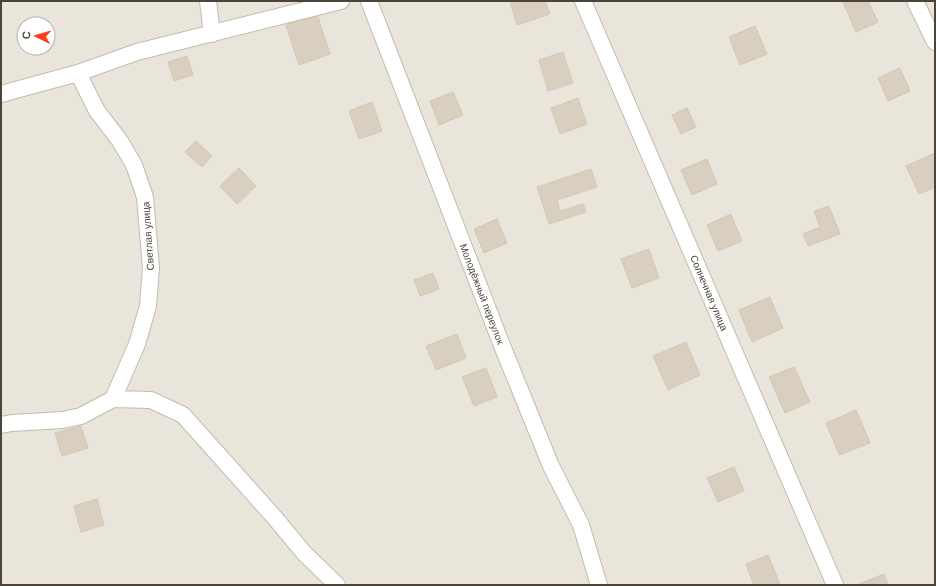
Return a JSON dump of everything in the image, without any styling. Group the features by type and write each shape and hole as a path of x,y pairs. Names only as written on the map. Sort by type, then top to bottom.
{"street":[{"path":"208,1 212,34"},
{"path":"1,94 78,73 137,52 341,1"},
{"name":"Молодёжный переулок","path":"369,1 503,348 551,466 581,525 599,585"},
{"name":"Солнечная улица","path":"583,1 836,585"},
{"path":"915,1 935,42"},
{"name":"Светлая улица","path":"78,73 97,111 120,141 134,165 145,198 151,268 148,306 137,344 113,399"},
{"path":"1,425 12,423 44,422 81,416 113,399 152,400 183,415 275,518 304,553 337,585"}],"shaded area":[{"path":"1,1 935,1 935,585 1,585"}],"building":[{"path":"510,1 545,1 550,14 517,25"},
{"path":"868,1 878,22 856,32 843,2"},
{"path":"317,14 330,54 299,65 286,25"},
{"path":"755,26 767,54 740,65 729,37"},
{"path":"563,52 573,83 548,91 539,60"},
{"path":"187,56 193,75 174,81 168,62"},
{"path":"900,68 910,91 888,101 878,78"},
{"path":"453,92 463,115 439,125 430,101"},
{"path":"578,98 587,124 560,134 551,108"},
{"path":"372,102 382,131 359,139 349,111"},
{"path":"687,108 696,127 681,134 672,115"},
{"path":"196,141 212,156 202,167 185,152"},
{"path":"935,153 935,187 919,194 906,166"},
{"path":"707,159 717,184 692,195 681,170"},
{"path":"239,168 256,186 237,204 220,186"},
{"path":"591,169 597,187 557,200 560,211 583,204 586,212 549,224 537,187"},
{"path":"829,206 840,234 808,246 803,234 820,227 814,211"},
{"path":"731,214 742,241 718,251 707,225"},
{"path":"497,219 507,243 484,253 474,229"},
{"path":"649,249 659,278 632,288 621,259"},
{"path":"433,273 439,289 420,296 414,280"},
{"path":"770,297 783,328 752,342 739,310"},
{"path":"457,334 466,358 436,370 426,346"},
{"path":"686,342 700,375 668,390 653,356"},
{"path":"794,367 810,402 785,413 769,377"},
{"path":"486,368 497,397 474,406 462,377"},
{"path":"856,410 870,443 839,455 826,423"},
{"path":"81,426 88,448 62,456 55,433"},
{"path":"734,467 744,491 718,502 707,478"},
{"path":"97,499 104,525 81,532 74,506"},
{"path":"768,555 780,584 754,585 746,564"},
{"path":"884,574 888,585 859,584"}]}
